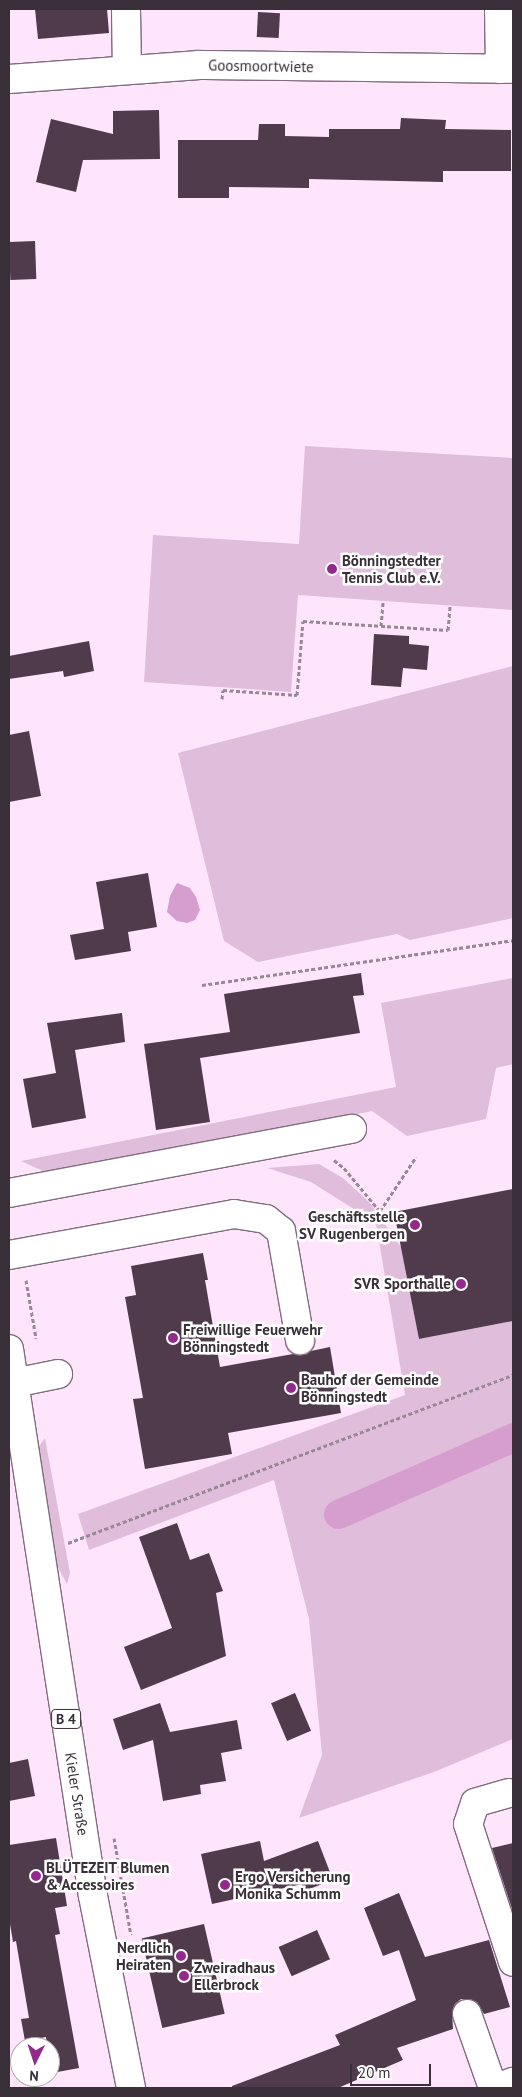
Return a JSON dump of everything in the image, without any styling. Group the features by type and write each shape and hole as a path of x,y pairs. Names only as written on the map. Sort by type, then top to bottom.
{"main road":[{"path":"126,9 126,70"},
{"path":"499,9 507,69"},
{"name":"Goosmoortwiete","path":"9,79 198,65 507,69"},
{"path":"9,1193 352,1129"},
{"path":"9,1255 234,1214 266,1219 281,1231 300,1340"},
{"name":"Kieler Straße","path":"9,1349 93,1896 131,2088"},
{"path":"14,1383 58,1374"},
{"path":"509,1793 474,1802 468,1824 513,1962"},
{"path":"467,2014 493,2088"},
{"path":"497,2088 513,2082"}],"path":[{"path":"381,626 383,601"},
{"path":"222,699 223,690 297,695 303,621 448,630 450,606"},
{"path":"202,985 513,940"},
{"path":"329,1156 344,1168 388,1221"},
{"path":"380,1211 416,1157"},
{"path":"68,1543 513,1375"}],"shaded area":[{"name":"Bönningstedter Tennis Club e.V.","path":"305,446 513,458 513,610 298,595 291,692 144,682 153,535 299,544"},
{"path":"513,666 513,918 410,940 397,934 258,962 224,941 178,753"},
{"path":"177,883 190,888 196,897 200,910 195,920 187,923 177,921 167,912 170,896"},
{"path":"513,978 513,1064 496,1068 486,1119 407,1136 372,1111 56,1177 21,1161 396,1087 381,1003"},
{"path":"319,1164 343,1178 370,1203 401,1247 419,1339 513,1321 513,1739 434,1772 299,1818 322,1755 309,1619 274,1480 89,1550 78,1514 405,1395 376,1223 311,1182 267,1168"},
{"path":"45,1438 70,1573 67,1584 54,1560 35,1452"}],"building":[{"path":"35,9 107,9 109,33 38,39"},
{"path":"258,12 280,13 279,38 257,37"},
{"path":"159,110 160,159 83,160 76,192 36,182 51,119 113,134 113,111"},
{"path":"401,118 446,120 445,129 511,130 511,171 443,171 443,182 309,179 309,188 229,187 229,198 178,198 178,140 258,140 259,124 285,124 285,136 329,137 329,129 400,129"},
{"path":"35,241 36,279 10,280 9,242"},
{"path":"374,634 409,636 409,644 429,646 427,670 403,668 401,687 371,685"},
{"path":"89,641 94,671 64,677 63,671 9,679 9,656"},
{"path":"29,731 41,796 9,802 9,735"},
{"path":"148,873 157,927 128,932 131,951 75,960 70,935 104,929 96,882"},
{"path":"361,973 364,995 353,996 360,1033 200,1058 210,1122 156,1130 144,1044 230,1032 224,994"},
{"path":"122,1013 125,1042 75,1050 86,1118 32,1128 23,1079 56,1073 47,1023"},
{"name":"SVR Sporthalle","path":"513,1189 513,1321 419,1339 394,1212"},
{"path":"203,1253 208,1280 205,1280 220,1367 293,1354 303,1355 311,1351 330,1347 341,1413 228,1433 232,1454 145,1469 133,1399 143,1398 125,1297 136,1295 131,1266"},
{"path":"177,1523 190,1560 209,1553 223,1591 216,1593 226,1656 141,1690 124,1647 172,1628 139,1537"},
{"path":"295,1693 311,1731 287,1741 271,1703"},
{"path":"160,1703 170,1732 237,1720 242,1749 221,1753 226,1781 200,1785 201,1794 163,1801 153,1740 123,1750 113,1719"},
{"path":"28,1759 35,1796 9,1801 9,1763"},
{"path":"56,1838 67,1906 55,1908 60,1934 55,1935 79,2068 60,2072 60,2037 24,2037 21,2019 29,2018 16,1941 13,1942 9,1918 9,1845"},
{"path":"260,1841 264,1861 318,1841 333,1880 304,1891 302,1884 212,1904 201,1854"},
{"path":"513,1843 513,1912 492,1848"},
{"path":"399,1893 425,1957 489,1940 510,2007 484,2014 477,2002 461,1999 455,2004 452,2011 453,2029 397,2048 403,2060 338,2088 232,2088 232,2086 340,2045 335,2035 416,2000 399,1950 383,1956 364,1908"},
{"name":"Zweiradhaus Ellerbrock","path":"204,1924 225,2014 162,2028 142,1938"},
{"path":"317,1930 330,1959 292,1976 279,1947"}],"waterway":[{"path":"338,1514 513,1437"}],"place":[{"name":"Bönningstedter Tennis Club e.V.","path":"332,569"},
{"name":"Geschäftsstelle SV Rugenbergen","path":"415,1225"},
{"name":"SVR Sporthalle","path":"461,1284"},
{"name":"Freiwillige Feuerwehr Bönningstedt","path":"173,1338"},
{"name":"Bauhof der Gemeinde Bönningstedt","path":"291,1388"},
{"name":"BLÜTEZEIT Blumen & Accessoires","path":"36,1876"},
{"name":"Ergo Versicherung Monika Schumm","path":"225,1885"},
{"name":"Nerdlich Heiraten","path":"181,1956"},
{"name":"Zweiradhaus Ellerbrock","path":"184,1976"}]}
